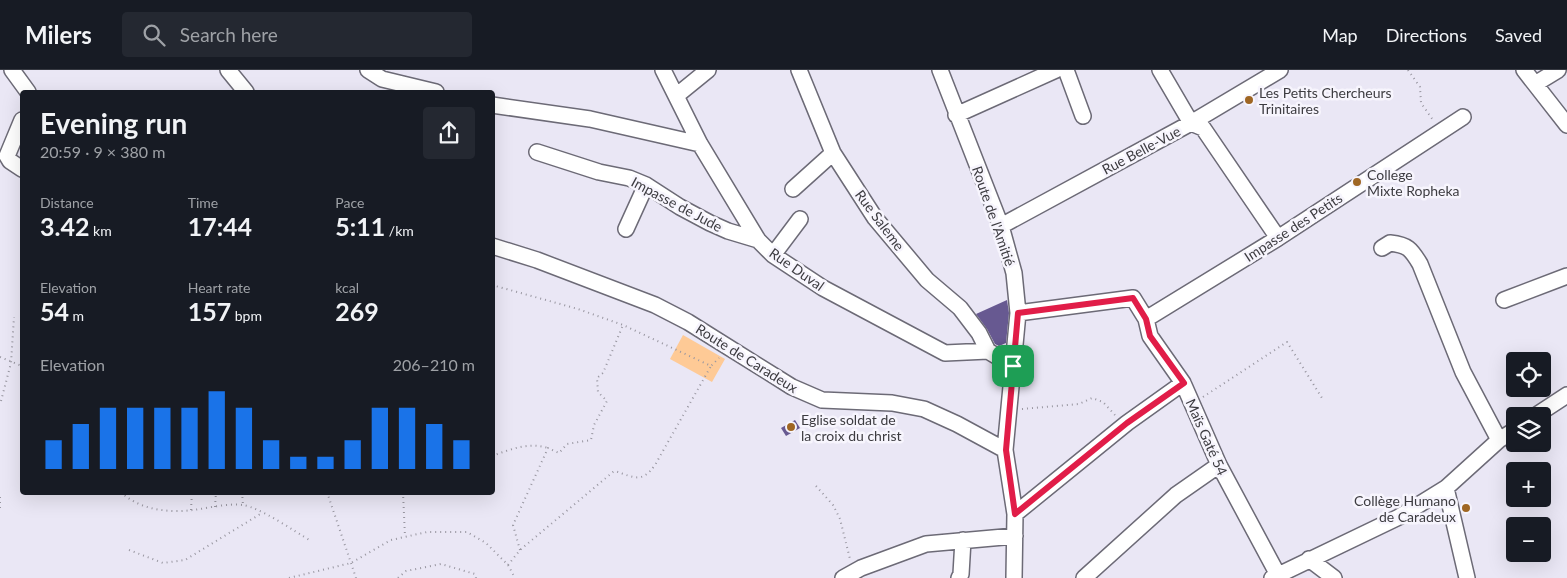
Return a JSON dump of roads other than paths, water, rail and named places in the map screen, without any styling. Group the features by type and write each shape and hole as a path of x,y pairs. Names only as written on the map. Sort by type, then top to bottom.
{"street":[{"path":"12,70 27,90"},
{"path":"228,70 244,90"},
{"path":"368,70 382,79 428,90"},
{"name":"Rue Duval","path":"663,70 700,144 758,240 773,255 823,288 945,353 988,351"},
{"path":"676,96 708,70"},
{"name":"Rue Saleme","path":"799,70 833,153 875,218 927,280 960,308 980,333 988,351"},
{"name":"Route de l'Amitié","path":"940,70 1001,226 1014,273 1018,313 1006,450 1015,514 1014,578"},
{"path":"956,114 1056,70"},
{"path":"1066,70 1083,116"},
{"path":"1160,70 1191,123 1203,128 1278,238"},
{"name":"Rue Belle-Vue","path":"1001,226 1191,123 1280,70"},
{"path":"1524,70 1567,125"},
{"path":"1535,84 1558,70"},
{"path":"495,104 590,119 700,144"},
{"name":"Impasse des Petits","path":"1146,319 1278,238 1463,117"},
{"path":"20,125 8,156 10,161 20,168"},
{"name":"Impasse de Jude","path":"537,152 599,172 629,178 646,185 680,207 710,223 728,231 758,240"},
{"path":"793,189 833,153"},
{"path":"626,229 646,185"},
{"path":"773,255 800,219"},
{"path":"1382,248 1390,243 1404,245 1414,254 1420,264 1462,372 1499,440"},
{"name":"Route de Caradeux","path":"495,247 537,260 656,305 688,322 792,387 822,400 892,403 924,409 1006,450"},
{"path":"1504,300 1567,276"},
{"name":"Maïs Gaté 54","path":"1018,313 1133,298 1146,319 1150,336 1184,383 1219,466 1275,576"},
{"path":"988,351 1013,366"},
{"path":"1015,514 1110,437 1184,383"},
{"path":"1550,407 1567,396"},
{"path":"1275,576 1399,517 1446,488 1506,436"},
{"path":"1084,578 1176,495 1219,466"},
{"path":"1446,488 1467,578"},
{"path":"848,575 926,544 1015,536"},
{"path":"960,578 963,540"},
{"path":"1309,559 1334,578"}],"waterway":[{"path":"1428,507 1444,503"}],"place":[{"name":"Les Petits Chercheurs Trinitaires","path":"1249,100"},
{"name":"College Mixte Ropheka","path":"1357,182"},
{"name":"Eglise soldat de la croix du christ","path":"791,427"},
{"name":"Collège Humano de Caradeux","path":"1466,508"}]}
